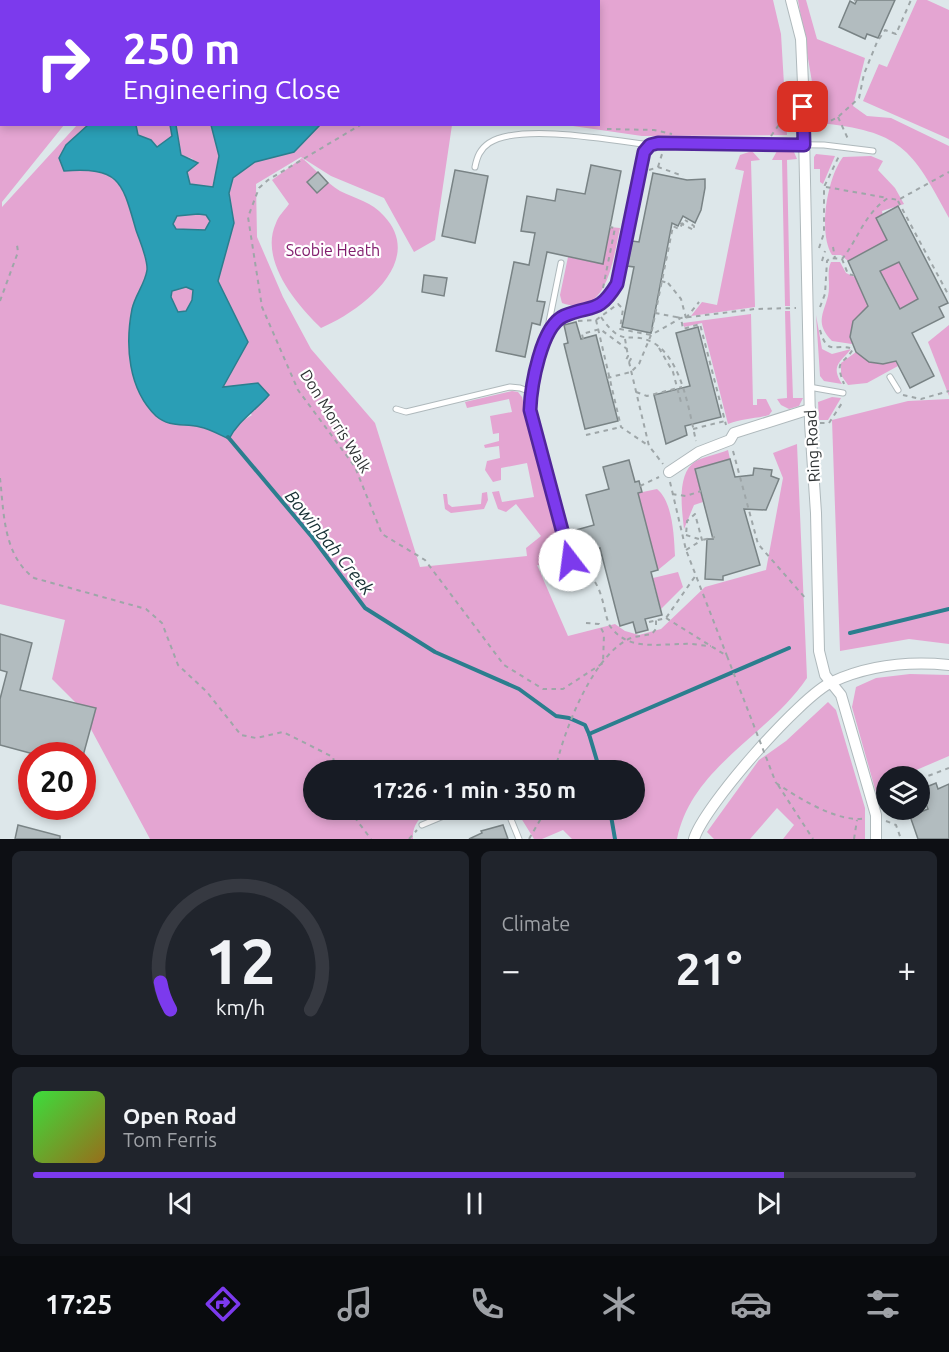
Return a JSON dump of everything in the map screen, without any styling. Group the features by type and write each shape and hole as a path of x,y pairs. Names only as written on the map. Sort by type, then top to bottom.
{"street":[{"name":"Ring Road","path":"791,0 801,39 809,387 816,513 819,651 829,683 841,695 876,815"},
{"path":"669,472 699,452 730,440 734,433 810,409"},
{"path":"694,839 697,829 720,796 750,760 829,683 854,674 904,663 949,665"},
{"name":"Ring Road","path":"876,820 876,839"}],"lane":[{"path":"475,167 477,157 489,143 519,134 587,137 650,145 658,143 804,145 873,151"},
{"path":"548,331 554,322 564,316 591,310 607,300 617,284 644,152 650,145"},
{"path":"561,263 548,331 531,392 530,410 570,560"},
{"path":"890,377 898,390"},
{"path":"396,409 406,412 510,387 531,392"},
{"path":"809,387 843,393"},
{"path":"422,825 434,820"},
{"path":"511,820 519,839"}],"path":[{"path":"813,130 838,117 859,98 864,74 877,42 885,30 896,34 911,0"},
{"path":"771,136 783,118 792,87 792,108"},
{"path":"838,117 848,139"},
{"name":"Don Morris Walk","path":"359,126 268,180 259,188 248,217 262,307 298,390 355,467 382,534 425,560 504,665 543,689 563,689 603,663"},
{"path":"598,129 654,130 681,135"},
{"path":"646,170 652,171 658,167 662,154"},
{"path":"825,265 818,254 824,233 824,187 839,156 843,155"},
{"path":"650,159 658,167 683,176"},
{"path":"824,187 898,200 949,172"},
{"path":"842,259 855,243 864,221 874,208 888,198"},
{"path":"898,200 949,296"},
{"path":"608,378 631,372 639,364 650,341 674,226 679,229 685,220 694,226 694,231 680,223"},
{"path":"602,293 615,228 610,227"},
{"path":"0,301 18,252 17,245"},
{"path":"833,247 836,258"},
{"path":"822,261 825,251"},
{"path":"816,307 820,307 825,294 825,265 830,258 842,259"},
{"path":"842,259 848,274 858,276"},
{"path":"661,281 669,283 681,299 686,318"},
{"path":"686,318 699,302"},
{"path":"618,304 624,309 620,328 651,335 681,318"},
{"path":"654,313 686,318 755,309 801,308"},
{"path":"601,317 610,330 625,339 650,341 659,348 676,370 683,386 699,452"},
{"path":"681,318 683,329 700,324 758,544 809,602"},
{"path":"596,320 621,427 650,446 669,472 686,550 776,783 813,839"},
{"path":"583,339 582,334 599,330 627,349"},
{"path":"820,330 824,343 828,347 853,349 840,361 838,369 844,384"},
{"path":"625,339 628,356 626,360 629,362 650,446"},
{"path":"659,348 673,372 682,406"},
{"path":"636,392 647,396 683,386"},
{"path":"898,390 906,397 921,399 949,390"},
{"path":"820,423 829,423 842,403"},
{"path":"693,429 725,421"},
{"path":"586,435 621,427"},
{"path":"640,486 669,472"},
{"path":"0,478 7,538 22,569 34,578 146,609 162,622 178,664 207,692 241,735 256,738 283,732 333,757 334,760"},
{"path":"672,494 686,496 700,492"},
{"path":"686,536 687,521 695,514 702,540"},
{"path":"681,534 702,540"},
{"path":"686,550 702,540 715,537"},
{"path":"666,618 696,575"},
{"path":"595,582 606,606 609,624 626,640 660,647 685,644 711,646"},
{"path":"649,622 666,618 727,656"},
{"path":"558,760 576,710 603,663 626,640 652,634 656,629 656,620"},
{"path":"586,623 599,624 604,634 603,663"},
{"path":"930,775 949,768"},
{"path":"776,783 808,804 857,820 876,815"},
{"path":"357,820 371,839"},
{"path":"529,839 540,820"},
{"path":"854,839 857,820"},
{"path":"896,825 901,839"}],"green space":[{"path":"600,0 773,0 781,34 787,135 642,136 573,126 600,126"},
{"path":"798,0 806,0 817,39 865,58 853,106 867,116 891,118 949,146 949,218 913,159 900,147 868,131 819,123"},
{"path":"917,0 927,0 949,10 949,139 863,101 879,64 887,67"},
{"path":"0,126 63,126 2,202 2,207 76,126 87,126 66,145 64,171 97,172 108,175 116,181 127,200 147,266 132,309 129,337 131,366 139,393 161,420 171,424 204,428 229,439 237,424 252,415 223,387 248,342 218,281 234,223 229,193 233,178 255,162 294,152 319,126 452,126 435,240 414,252 384,198 331,176 301,157 256,184 257,237 283,297 311,349 375,423 420,567 527,556 526,548 541,536 516,504 506,512 498,509 492,492 499,491 502,502 534,497 527,463 501,468 501,480 493,482 485,470 487,461 500,458 499,446 485,448 484,445 499,441 499,433 493,434 490,416 512,412 509,399 467,408 465,402 512,391 518,392 522,397 565,563 552,567 537,565 568,636 615,624 625,631 639,635 661,629 705,587 766,570 783,478 773,453 797,444 807,678 791,699 714,771 698,791 685,814 677,839 572,839 563,830 542,839 534,839 522,820 645,820 645,760 303,760 303,820 419,820 414,830 413,839 150,839 78,705 52,679 65,620 0,604"},
{"path":"136,126 170,126 172,136 157,147 151,140 138,135"},
{"path":"176,126 211,126 220,156 213,188 190,185 187,172 193,159 181,155"},
{"path":"785,148 794,152 797,159 787,160 790,306 785,306 782,160 772,160 777,151"},
{"path":"752,151 760,160 751,161 755,307 691,316 702,302 717,305 744,171 735,169 740,155"},
{"path":"816,154 835,156 823,184 820,182 820,169 814,169"},
{"path":"871,156 883,161 878,170 895,188 904,204 882,211 887,240 848,261 841,255 832,255 828,245 825,220 829,191 837,166 843,157"},
{"name":"Scobie Heath","path":"302,158 335,188 379,211 395,233 398,251 393,267 383,283 369,298 321,328 291,294 276,266 272,252 272,237 276,223 289,204 272,180"},
{"path":"206,215 210,221 205,230 176,229 173,224 177,216"},
{"path":"610,227 620,228 606,283 599,294 589,302 577,306 562,303 560,295 568,257 603,264"},
{"path":"831,262 840,262 846,273 861,280 860,289 868,306 853,321 852,344 832,341 822,324 829,292"},
{"path":"899,262 918,299 900,309 880,271"},
{"path":"186,287 193,290 192,300 186,311 178,312 171,297 172,291"},
{"path":"785,311 790,311 793,398 803,398 799,406 789,409 781,405 777,399 787,398"},
{"path":"751,314 753,405 757,405 757,399 766,399 772,411 769,415 728,424 702,323 684,327 683,323"},
{"path":"816,315 822,349 832,354 851,349 838,364 837,372 842,384 824,381 820,376"},
{"path":"949,325 949,396 928,342"},
{"path":"856,352 874,363 895,360 898,366 867,383 848,385 841,375 841,363"},
{"path":"832,397 841,398 828,420 819,420 818,402"},
{"path":"949,399 949,644 909,639 840,651 832,420 908,401"},
{"path":"728,450 730,459 695,469 703,502 694,505 684,529 682,492 685,474 696,461"},
{"path":"657,489 669,511 675,556 658,570 638,493"},
{"path":"487,492 488,500 484,509 451,513 445,509 443,494 447,494 448,504 452,507 481,504 482,493"},
{"path":"678,572 683,587 661,609 653,578"},
{"path":"910,674 949,675 949,756 926,766 876,766 876,792 852,707 856,687 876,678"},
{"path":"828,702 836,710 865,808 865,839 783,839 794,825 777,808 750,839 714,839 707,832 759,760 786,741"}],"water":[{"path":"87,126 136,126 138,135 151,140 157,147 172,136 170,126 176,126 181,155 198,163 187,172 190,184 213,187 219,156 211,126 319,126 294,152 255,162 233,178 229,193 234,223 218,281 248,342 223,387 258,383 269,395 242,421 229,439 204,428 172,424 161,420 139,393 131,366 129,337 132,309 147,266 127,200 116,181 108,175 83,170 64,171 59,158 66,145","holes":["206,215 210,221 205,230 176,229 173,224 177,216","186,287 193,290 192,300 186,311 178,312 171,297 172,291"]}],"building":[{"path":"857,0 895,0 878,38 867,34 865,39 839,27 850,1 855,4"},
{"path":"591,165 621,171 603,264 547,252 537,301 545,302 540,325 532,323 525,357 496,351 514,262 529,265 535,233 521,231 527,196 555,201 557,189 585,194"},
{"path":"455,170 488,176 475,243 442,236"},
{"path":"318,172 328,183 317,193 307,182"},
{"path":"653,173 687,180 705,179 705,188 701,210 695,223 683,216 678,226 672,223 651,333 622,327 634,267 627,266 632,241 639,242"},
{"path":"898,206 948,303 939,307 944,317 912,333 934,376 910,388 896,361 883,364 869,362 856,352 850,337 853,321 868,306 848,261 887,240 876,218","holes":["899,262 918,299 900,309 880,271"]},
{"path":"424,275 447,278 444,296 422,292"},
{"path":"576,322 581,339 596,335 618,421 585,429 564,344 568,343 564,325"},
{"path":"698,327 721,417 685,426 687,435 666,444 654,395 690,386 676,333"},
{"path":"730,459 735,477 753,475 754,468 772,470 771,476 779,479 766,510 744,509 760,565 723,576 723,580 705,579 707,539 713,539 695,469"},
{"path":"629,460 635,482 639,481 642,492 638,493 658,570 651,572 662,615 645,619 648,630 636,633 633,622 620,626 600,548 582,553 576,530 594,525 586,495 609,489 603,467"},
{"path":"0,634 32,643 20,690 96,708 87,742 18,742 18,750 0,745 0,699 7,672 0,670"},
{"path":"936,783 938,789 949,784 949,839 918,839 911,820 930,820 930,786"},
{"path":"18,825 60,836 60,839 15,839"},
{"path":"503,825 508,839 469,839 482,833 481,831"}],"waterway":[{"name":"Bowinbah Creek","path":"228,437 312,537 365,608 435,652 519,689 556,716 569,718 585,725 589,734 789,648"},
{"name":"Bowinbah Creek","path":"850,633 949,609"},
{"path":"589,734 597,760"},
{"path":"612,820 615,839"}],"route":[{"path":"570,560 530,410 531,392 548,331 554,322 564,316 591,310 607,300 617,284 644,152 650,145 658,143 804,145 803,107"}]}
